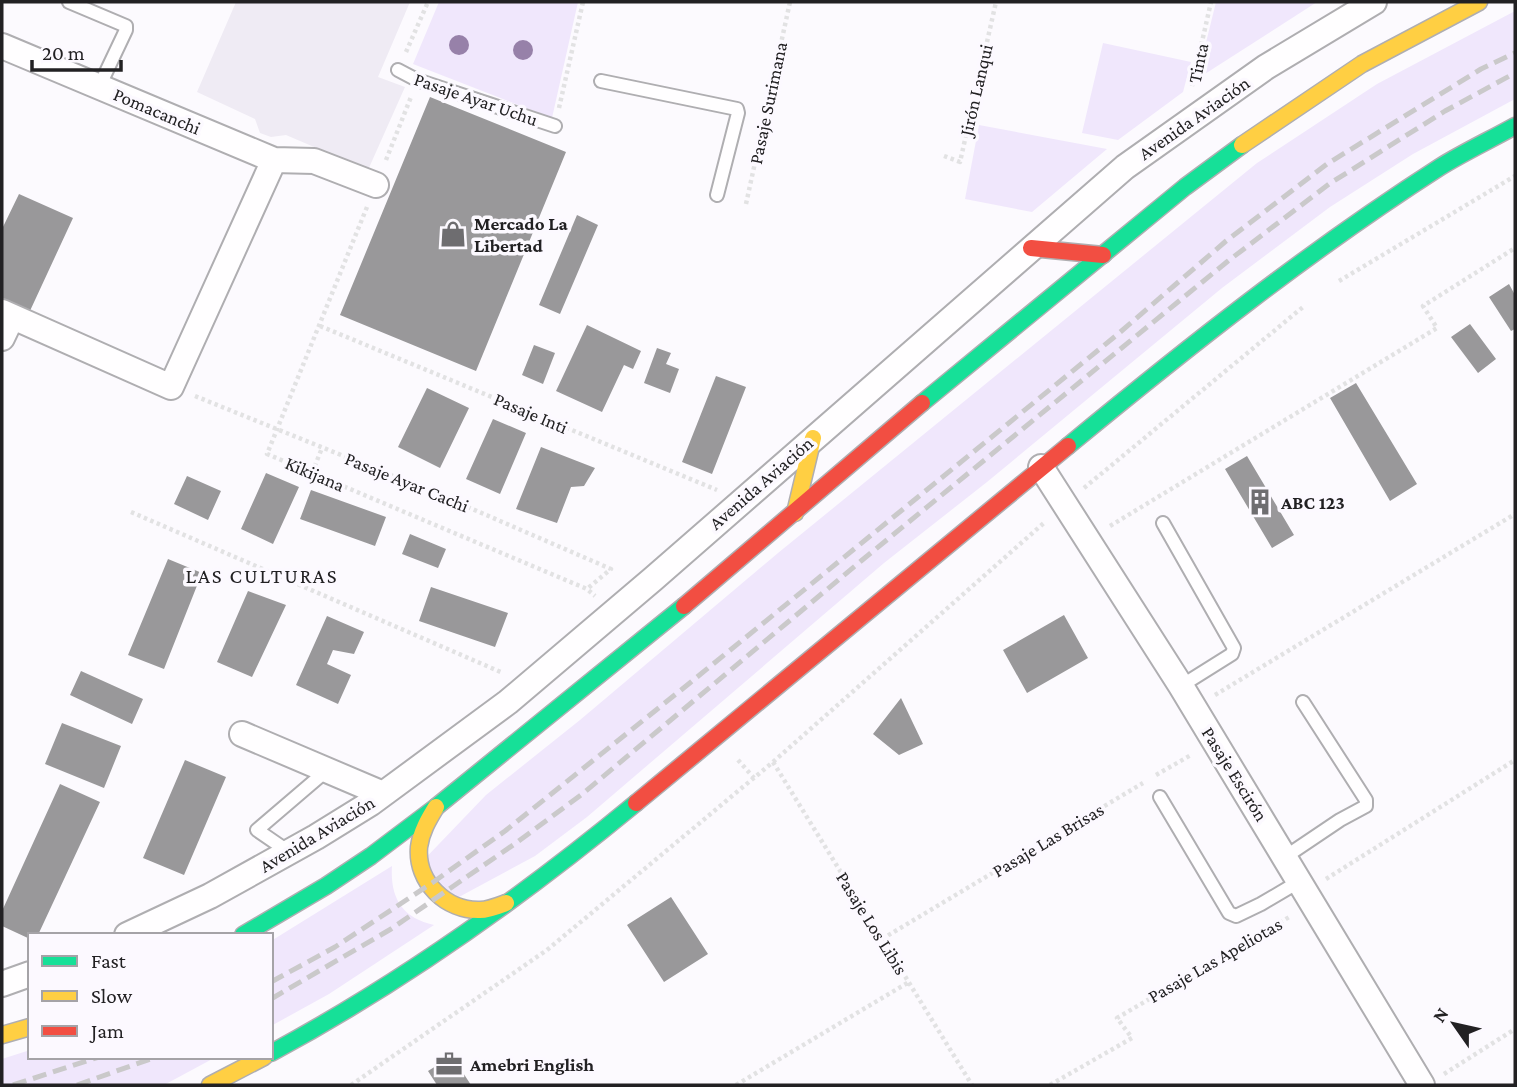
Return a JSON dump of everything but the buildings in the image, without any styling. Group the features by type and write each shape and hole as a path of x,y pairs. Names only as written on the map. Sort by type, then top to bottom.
{"main road":[{"path":"246,933 326,886 436,807 649,636 942,386 1185,187 1272,123 1362,64 1479,2"},
{"path":"273,1052 323,1025 418,966 509,902 612,822 1187,348 1300,263 1442,166 1515,126"},
{"path":"1031,248 1103,255"},
{"path":"795,513 813,438"},
{"path":"436,807 428,817 419,840 420,865 430,887 449,904 473,911 485,911 509,902"},
{"path":"2,1035 28,1028"},
{"path":"214,1084 260,1059"}],"street":[{"name":"Avenida Aviación","path":"131,933 210,896 289,852 383,794 530,684 1125,167 1266,66 1374,2"},
{"name":"Pomacanchi","path":"2,46 274,160"},
{"path":"5,323 171,387 274,160 314,161 376,185"},
{"name":"Pasaje Escirón","path":"1041,467 1181,686 1306,892 1429,1082"},
{"path":"242,734 383,794"},
{"path":"2,984 28,975"}],"lane":[{"path":"69,2 126,26 99,87"},
{"name":"Pasaje Ayar Uchu","path":"398,70 417,80 555,126"},
{"path":"601,81 737,109 717,195"},
{"path":"1163,523 1234,648 1223,660 1181,686"},
{"path":"1285,857 1366,806 1366,800 1303,702"},
{"path":"289,852 257,830 327,771"},
{"path":"1160,797 1228,913 1236,916 1306,892"}],"path":[{"path":"398,70 428,2"},
{"path":"555,126 583,2"},
{"name":"Pasaje Surimana","path":"746,204 790,2"},
{"name":"Jirón Lanqui","path":"944,156 960,162 996,2"},
{"name":"Tinta","path":"1185,124 1211,2"},
{"name":"Kikijana","path":"417,80 267,454 587,589 613,613"},
{"path":"1336,283 1515,176"},
{"path":"1088,539 1437,328 1423,306 1515,248"},
{"path":"351,1085 547,950 773,762 1065,504 1313,299"},
{"name":"Pasaje Inti","path":"320,326 741,500"},
{"name":"Pasaje Ayar Cachi","path":"171,387 611,569 587,589"},
{"path":"312,473 323,448"},
{"path":"131,512 530,684"},
{"path":"1194,708 1515,514"},
{"name":"Pasaje Las Brisas","path":"882,939 1214,741"},
{"name":"Pasaje Las Apeliotas","path":"1050,1085 1132,1038 1117,1018 1306,892 1515,760"},
{"name":"Pasaje Los Libis","path":"773,762 972,1085"},
{"path":"736,1085 909,982"},
{"path":"1429,1082 1515,1029"}],"shaded area":[{"path":"236,2 410,2 378,77 405,87 368,170 286,135 271,137 260,133 255,119 197,92"},
{"path":"439,2 578,2 552,118 413,64"},
{"path":"1216,2 1317,2 1197,79"},
{"path":"1515,11 1515,99 1413,154 1330,207 1222,288 987,482 884,563 587,817 535,856 446,904 415,869 486,795 1257,163 1377,84"},
{"path":"1103,43 1191,62 1183,92 1118,140 1082,133"},
{"path":"979,125 1107,149 1032,212 965,199"},
{"path":"392,866 393,888 400,905 414,917 434,925 329,994 273,1025 273,940"},
{"path":"28,1051 28,1059 212,1059 164,1085 2,1085 2,1059"}],"railway":[{"path":"273,981 335,947 505,831 1118,334 1226,241 1327,164 1481,69 1515,53"},
{"path":"273,998 391,929 581,795 861,561 1228,261 1329,184 1445,111 1515,73"},
{"path":"13,1085 93,1059"},
{"path":"77,1085 150,1059"}],"traffic: fast":[{"path":"1068,446 1204,336 1343,232 1440,167 1515,126"},
{"path":"922,403 1185,187 1242,145"},
{"path":"246,933 371,856 436,807 684,606"},
{"path":"273,1052 367,998 460,937 549,872 636,803"}],"traffic: slow":[{"path":"1242,145 1362,64 1479,2"},
{"path":"795,513 813,438"},
{"path":"436,807 423,831 419,847 419,860 428,883 445,900 467,909 480,910 506,903"},
{"path":"2,1035 28,1028"},
{"path":"210,1085 260,1059"}],"traffic: jam":[{"path":"1031,248 1103,255"},
{"path":"684,606 922,403"},
{"path":"636,803 1068,446"}],"place":[{"name":"Mercado La Libertad","path":"453,234"},
{"name":"ABC 123","path":"1260,502"},
{"name":"Amebri English","path":"449,1064"}],"district":[{"name":"LAS CULTURAS","path":"262,576"}]}
